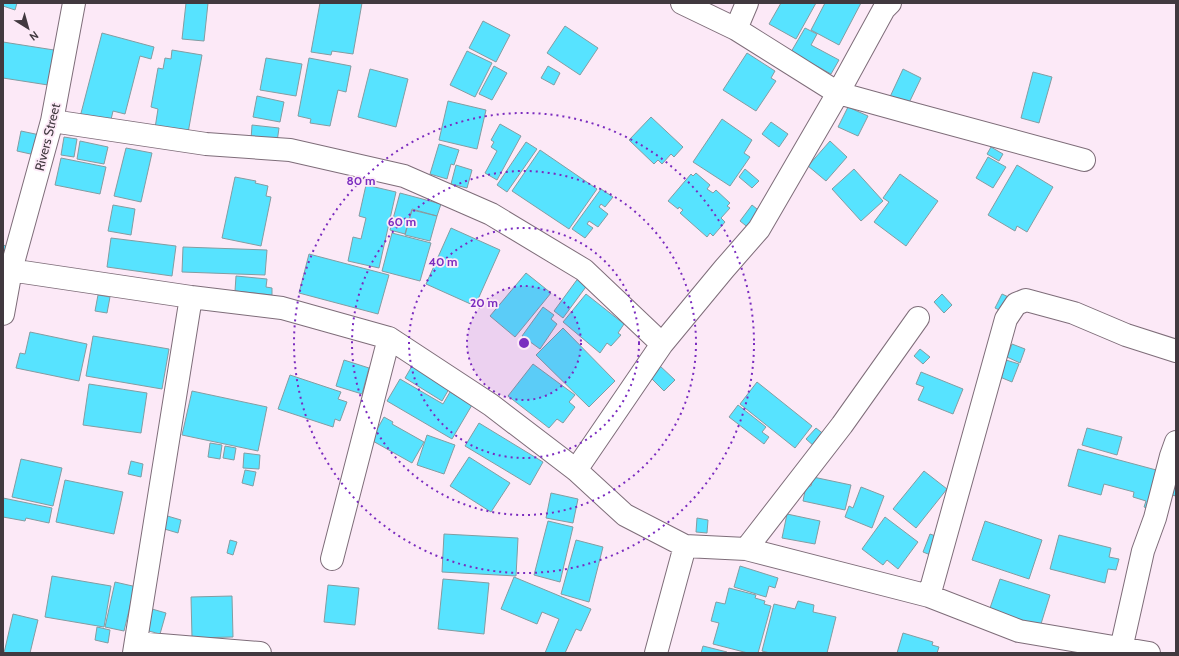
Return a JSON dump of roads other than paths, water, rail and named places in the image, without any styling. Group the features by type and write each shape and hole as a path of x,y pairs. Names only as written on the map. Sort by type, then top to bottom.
{"street":[{"name":"Rivers Street","path":"3,314 7,269 52,121 74,3"},
{"path":"682,3 736,29 838,93 1084,160"},
{"path":"736,29 747,3"},
{"path":"576,470 662,344 759,229 838,93 884,8 890,3"},
{"path":"52,121 206,144 290,150 404,176 491,214 584,270 662,344"},
{"path":"7,269 191,297 282,308 389,338 491,405 576,470 625,515 685,546 746,549 929,596 1020,631 1149,653"},
{"path":"191,297 135,648 260,653"},
{"path":"929,596 1006,319 1016,304 1026,300 1074,313 1126,335 1176,350"},
{"path":"746,549 842,425 918,318"},
{"path":"332,559 389,338"},
{"path":"1121,649 1143,552 1155,518 1176,442"},
{"path":"656,653 685,546"}]}
